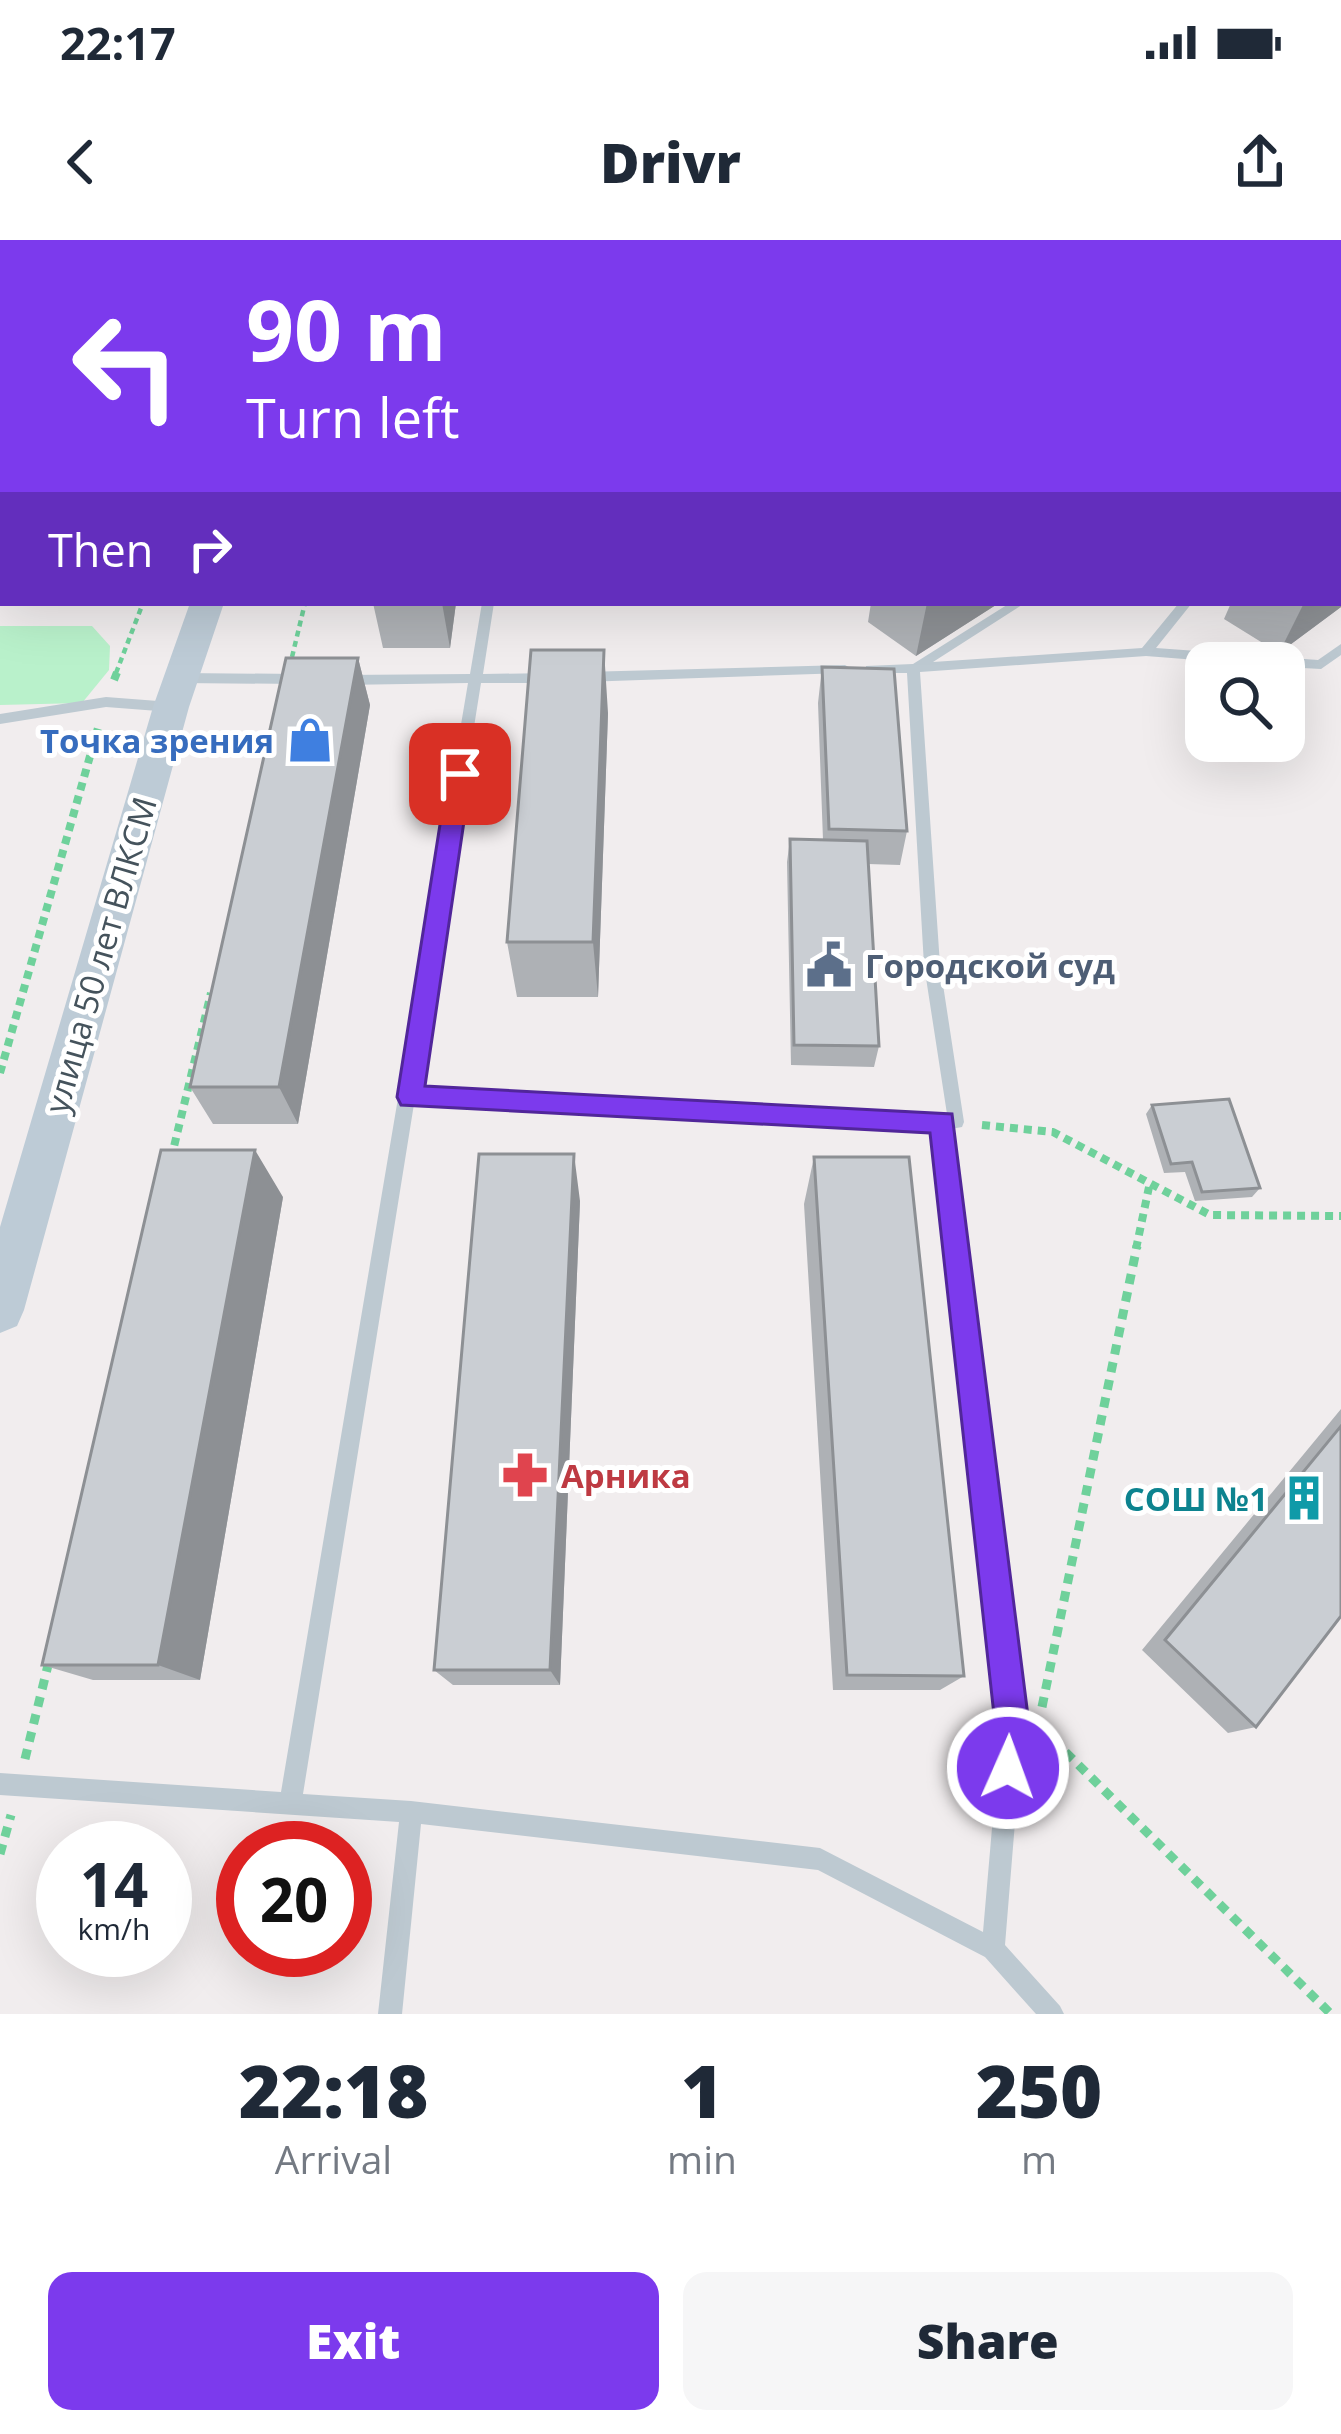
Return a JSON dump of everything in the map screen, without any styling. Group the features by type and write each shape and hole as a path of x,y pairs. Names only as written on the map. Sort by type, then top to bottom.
{"street":[{"name":"улица 50 лет ВЛКСМ","path":"0,1310 175,693 206,606"}],"lane":[{"path":"290,1805 487,606"},
{"path":"913,668 1014,606"},
{"path":"1146,652 1184,606"},
{"path":"0,719 175,693 913,668 1146,652 1321,665 1341,649"},
{"path":"913,668 932,965 1012,1724 993,1949"},
{"path":"410,1097 949,1122"},
{"path":"9,1784 411,1812 820,1859 993,1949 1052,2014"},
{"path":"390,2014 411,1812"}],"path":[{"path":"0,1073 106,701 142,606"},
{"path":"288,673 304,606"},
{"path":"170,1162 215,975"},
{"path":"949,1122 1053,1132 1210,1216 1341,1216"},
{"path":"1034,1748 1149,1187"},
{"path":"0,1854 9,1784 52,1647"},
{"path":"1039,1726 1330,2014"}],"green space":[{"path":"0,626 92,626 110,646 109,670 82,703 0,705"}],"building":[{"path":"531,650 604,650 593,942 507,942"},
{"path":"286,658 358,658 279,1087 190,1087"},
{"path":"822,667 894,669 907,831 829,829"},
{"name":"Городской суд","path":"790,839 867,841 879,1046 794,1045"},
{"path":"1229,1099 1260,1188 1202,1192 1192,1162 1171,1164 1152,1105"},
{"path":"161,1150 255,1150 158,1665 42,1665"},
{"path":"479,1154 574,1154 550,1670 434,1670"},
{"path":"814,1157 909,1157 964,1676 847,1675"},
{"name":"СОШ №1","path":"1341,1426 1341,1616 1256,1727 1165,1640"}],"place":[{"name":"Точка зрения","path":"310,740"},
{"name":"Городской суд","path":"829,965"},
{"name":"Арника","path":"525,1475"},
{"name":"СОШ №1","path":"1304,1498"}],"route":[{"path":"460,774 410,1097 942,1122 1012,1724 1008,1768"}]}
